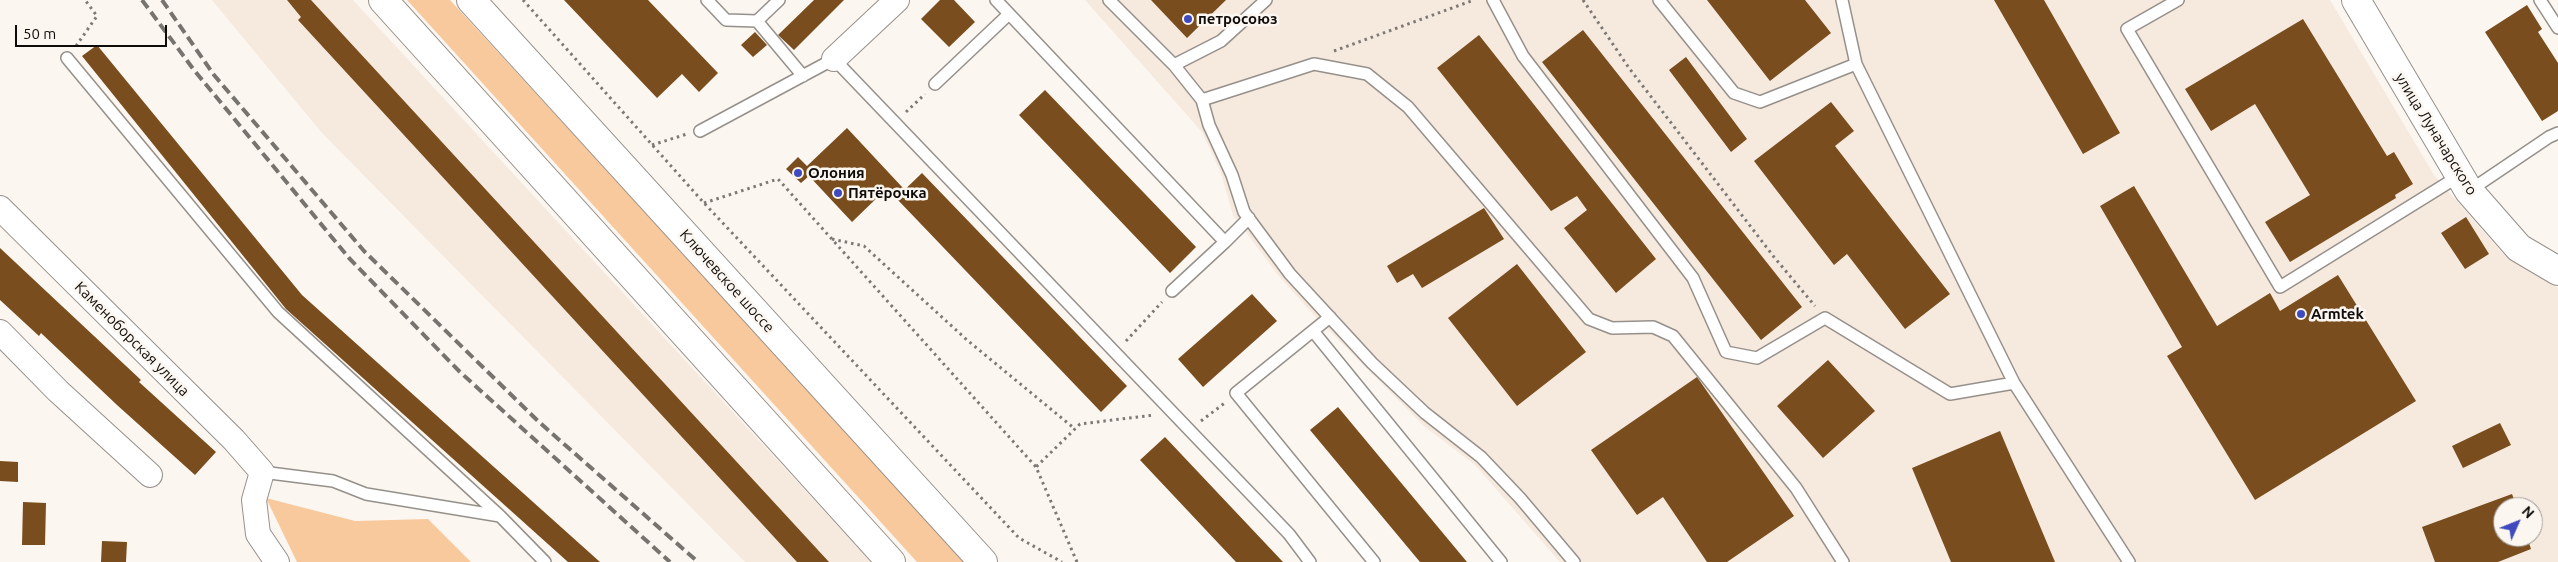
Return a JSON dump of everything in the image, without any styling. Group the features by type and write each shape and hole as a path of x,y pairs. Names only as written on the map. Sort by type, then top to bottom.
{"main road":[{"path":"383,0 891,562"},
{"name":"Ключевское шоссе","path":"471,0 983,562"},
{"name":"улица Луначарского","path":"2356,0 2464,183 2518,248 2558,271"}],"street":[{"path":"834,60 897,0"},
{"name":"Каменоборская улица","path":"0,208 234,440 262,472"},
{"path":"0,332 58,391 150,475"},
{"path":"257,562 258,534 254,500 262,472"},
{"path":"258,534 277,562"}],"lane":[{"path":"707,0 726,20 757,21 778,0"},
{"path":"996,0 1224,242"},
{"path":"1109,0 1174,65 1202,100 1209,125 1232,175 1244,212 1290,274 1372,363 1425,413 1481,457 1520,498 1574,562"},
{"path":"1174,65 1220,41 1266,0"},
{"path":"1493,0 1523,56 1693,278 1726,352 1757,358 1825,318 1950,394 2014,383"},
{"path":"1659,0 1734,93 1760,102 1856,64"},
{"path":"1842,0 1856,64 2014,383 2129,562"},
{"path":"2178,0 2127,29 2280,286 2464,183 2558,133"},
{"path":"2540,0 2558,28"},
{"path":"935,84 1009,14"},
{"path":"757,21 803,76"},
{"path":"67,58 278,312 500,516 545,562"},
{"path":"700,131 834,60 1289,534 1310,562"},
{"path":"1202,100 1314,64 1368,74 1408,107 1589,319 1612,328 1653,327 1673,336 1796,488 1843,562"},
{"path":"1172,291 1249,218"},
{"path":"1330,317 1236,393 1374,562"},
{"path":"1313,331 1501,562"},
{"path":"262,472 333,481 366,494 500,516"}],"path":[{"path":"67,58 97,16 85,0"},
{"path":"523,0 704,203 1019,538 1062,562"},
{"path":"1330,52 1474,0"},
{"path":"1582,0 1641,84 1774,257 1825,318"},
{"path":"895,123 935,84"},
{"path":"652,145 700,131"},
{"path":"704,203 778,179 1036,467 1077,562"},
{"path":"831,239 864,246 967,340 1075,429"},
{"path":"1115,353 1172,291"},
{"path":"1189,430 1236,393"},
{"path":"1036,467 1080,424 1172,413"}],"shaded area":[{"path":"212,0 353,0 871,562 745,562 322,133"},
{"path":"407,0 450,0 967,562 917,562"},
{"path":"1085,0 2330,0 2434,175 2502,253 2558,288 2558,562 1560,562 1475,465 1424,426 1311,312 1278,275 1233,215 1221,173 1202,132"},
{"path":"266,498 355,521 428,519 471,562 297,562"}],"building":[{"path":"287,0 311,0 829,562 797,562 298,20 301,17"},
{"path":"564,0 648,0 718,73 699,92 682,74 657,98"},
{"path":"814,0 844,0 794,50 778,35"},
{"path":"940,0 954,0 975,22 949,47 921,19"},
{"name":"петросоюз","path":"1151,0 1226,0 1187,38"},
{"path":"1707,0 1805,0 1831,33 1770,81"},
{"path":"1994,0 2044,0 2120,133 2083,154"},
{"path":"2527,5 2542,29 2538,32 2558,63 2558,111 2542,121 2485,32"},
{"path":"2303,19 2387,156 2394,152 2413,184 2395,195 2396,198 2290,262 2265,222 2310,195 2255,104 2211,131 2185,89"},
{"path":"1583,30 1802,307 1761,340 1542,62"},
{"path":"755,32 767,45 753,57 741,45"},
{"path":"1479,35 1656,259 1616,293 1564,228 1587,210 1577,196 1551,211 1437,68"},
{"path":"97,45 302,295 600,562 568,562 286,309 82,56"},
{"path":"1686,57 1747,139 1731,152 1669,70"},
{"path":"1045,90 1196,247 1170,273 1019,115"},
{"path":"1831,102 1854,131 1835,146 1950,294 1905,329 1847,254 1834,265 1754,161"},
{"path":"847,128 903,188 890,200 882,193 852,222 809,176 801,183 786,169 798,157 807,166"},
{"path":"922,173 1127,386 1101,412 896,198"},
{"path":"2134,186 2217,326 2270,293 2280,311 2338,275 2416,401 2255,500 2167,356 2182,347 2100,206"},
{"path":"1484,208 1504,239 1422,288 1413,274 1397,283 1387,266"},
{"path":"2466,217 2489,254 2465,269 2441,233"},
{"path":"0,248 141,380 139,382 216,452 195,475 41,333 39,336 0,300"},
{"path":"1517,264 1586,352 1517,406 1448,318"},
{"path":"1252,294 1277,321 1203,387 1178,359"},
{"path":"1828,360 1875,411 1823,458 1777,406"},
{"path":"1697,377 1794,516 1727,562 1707,562 1663,497 1637,515 1591,450"},
{"path":"1338,407 1467,562 1420,562 1310,430"},
{"path":"2500,423 2511,445 2463,468 2452,446"},
{"path":"2000,431 2055,562 1951,562 1912,468"},
{"path":"1165,437 1283,562 1236,562 1140,460"},
{"path":"0,461 18,462 18,482 0,481"},
{"path":"2493,501 2493,547 2530,547 2531,549 2498,562 2435,562 2422,527"},
{"path":"23,502 46,503 45,545 22,545"},
{"path":"102,541 127,542 126,562 101,562"}],"railway":[{"path":"142,0 194,70 349,258 460,372 670,562"},
{"path":"162,0 214,75 364,251 539,422 698,562"}],"place":[{"name":"петросоюз","path":"1188,19"},
{"name":"Олония","path":"798,173"},
{"name":"Пятёрочка","path":"838,193"},
{"name":"Armtek","path":"2301,314"}]}
